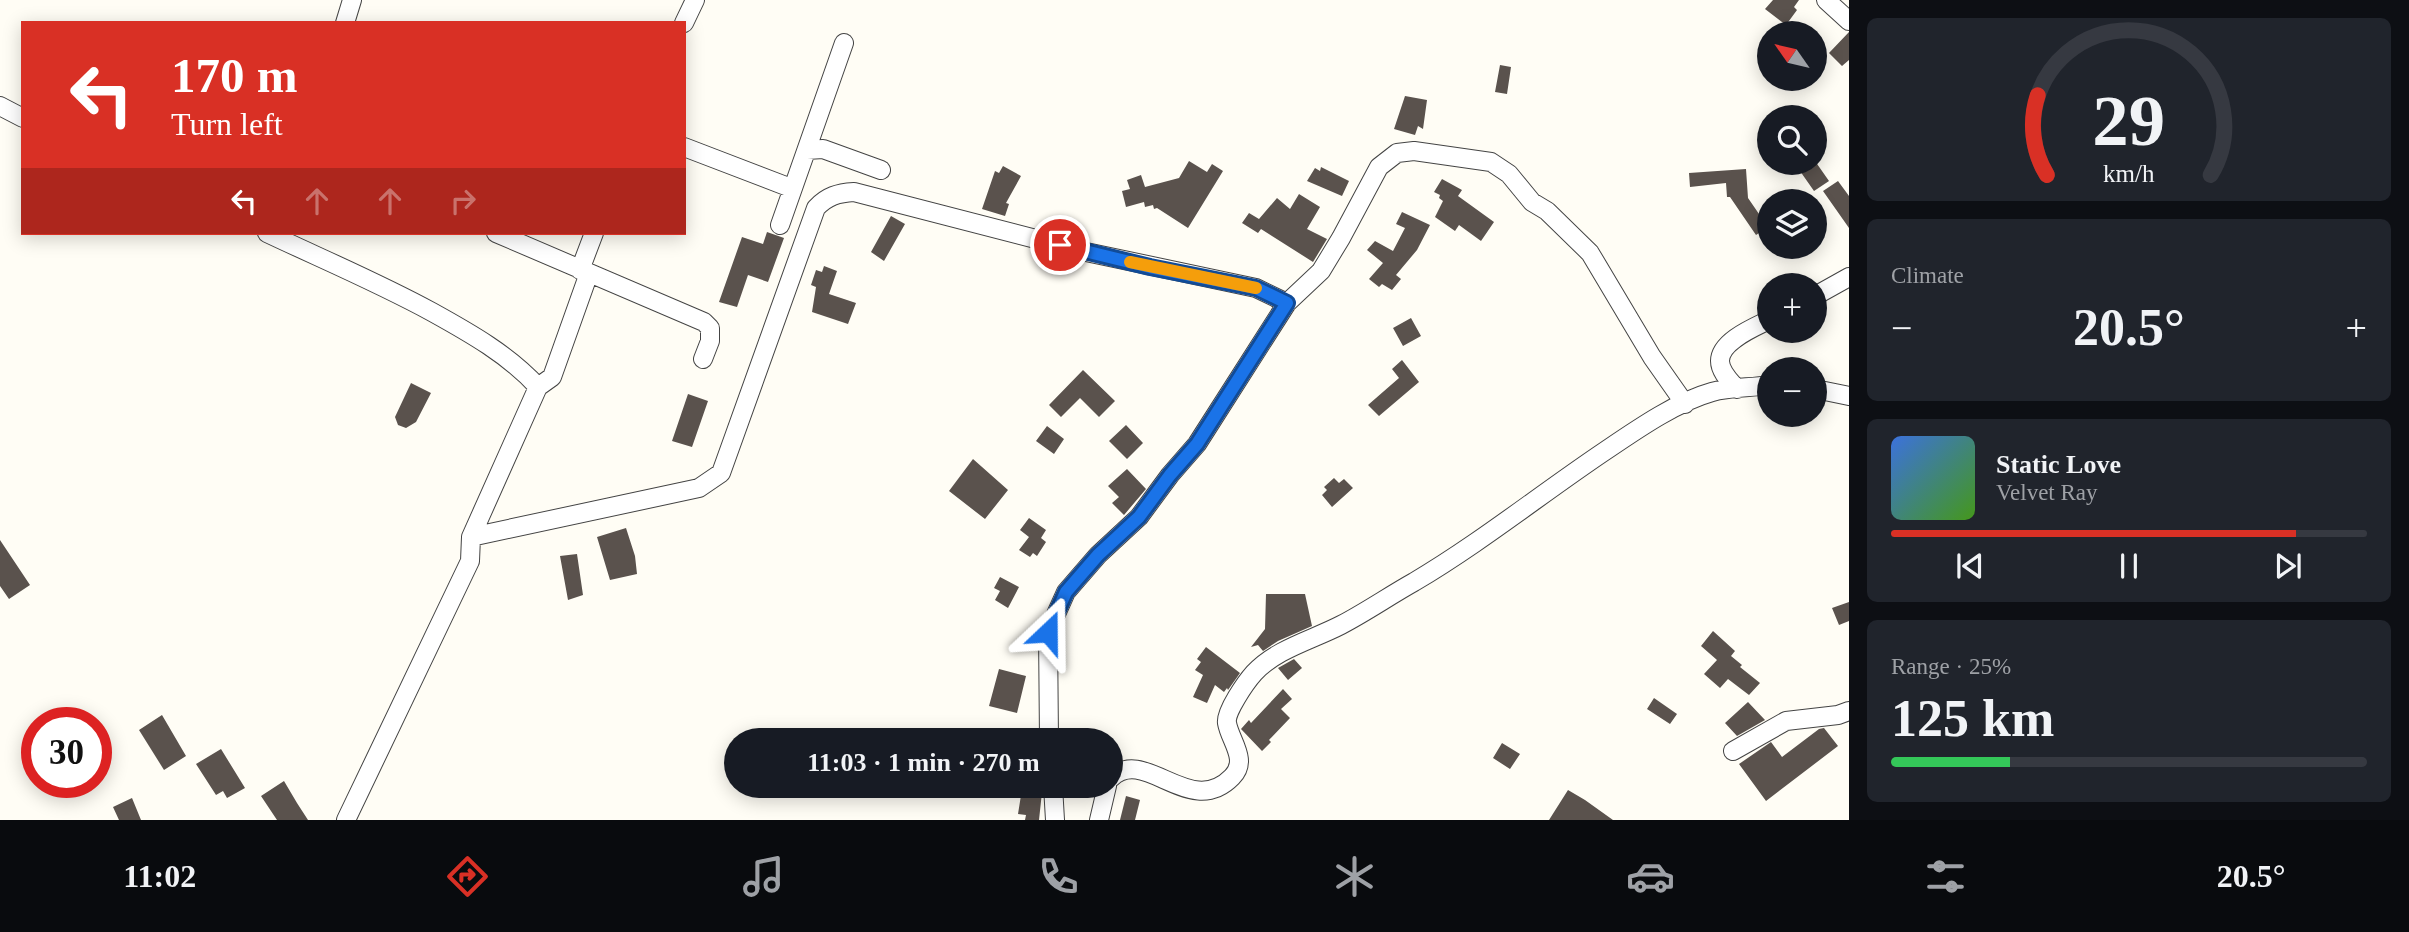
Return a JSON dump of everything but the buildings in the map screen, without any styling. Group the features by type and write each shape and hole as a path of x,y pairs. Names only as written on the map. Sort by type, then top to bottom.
{"street":[{"path":"346,21 352,0"},
{"path":"685,21 695,0"},
{"path":"1826,0 1849,21"},
{"path":"780,225 844,43"},
{"path":"0,106 21,117"},
{"path":"686,147 791,188"},
{"path":"807,150 823,149 881,170"},
{"path":"1049,728 1048,632 1066,592 1098,555 1139,517 1197,444 1287,303 1321,271 1379,167 1397,153 1415,151 1491,162 1509,174 1532,202 1547,211 1590,253 1652,357 1685,404"},
{"path":"471,537 699,488 721,473 816,208 823,200 841,193 854,192 1111,258 1256,288 1287,303"},
{"path":"271,235 400,295 460,327 500,354 538,387"},
{"path":"501,235 704,322 710,328 710,341 703,359"},
{"path":"346,820 470,561 471,537 538,387 552,377 593,235"},
{"path":"1827,289 1849,277"},
{"path":"1737,389 1724,373 1720,360 1736,337 1757,326"},
{"path":"1123,771 1128,768 1140,769 1182,789 1210,790 1223,784 1234,776 1240,758 1226,722 1229,712 1251,676 1267,659 1342,624 1441,566 1633,432 1712,391 1757,386"},
{"path":"1827,391 1849,396"},
{"path":"1733,751 1786,721 1802,717 1838,715 1849,711"},
{"path":"1054,798 1055,820"},
{"path":"1099,820 1104,798"}],"slow traffic":[{"path":"1130,262 1256,288"}],"route":[{"path":"1048,632 1066,592 1098,555 1139,517 1197,444 1287,303 1256,288 1150,267 1060,245"}]}
